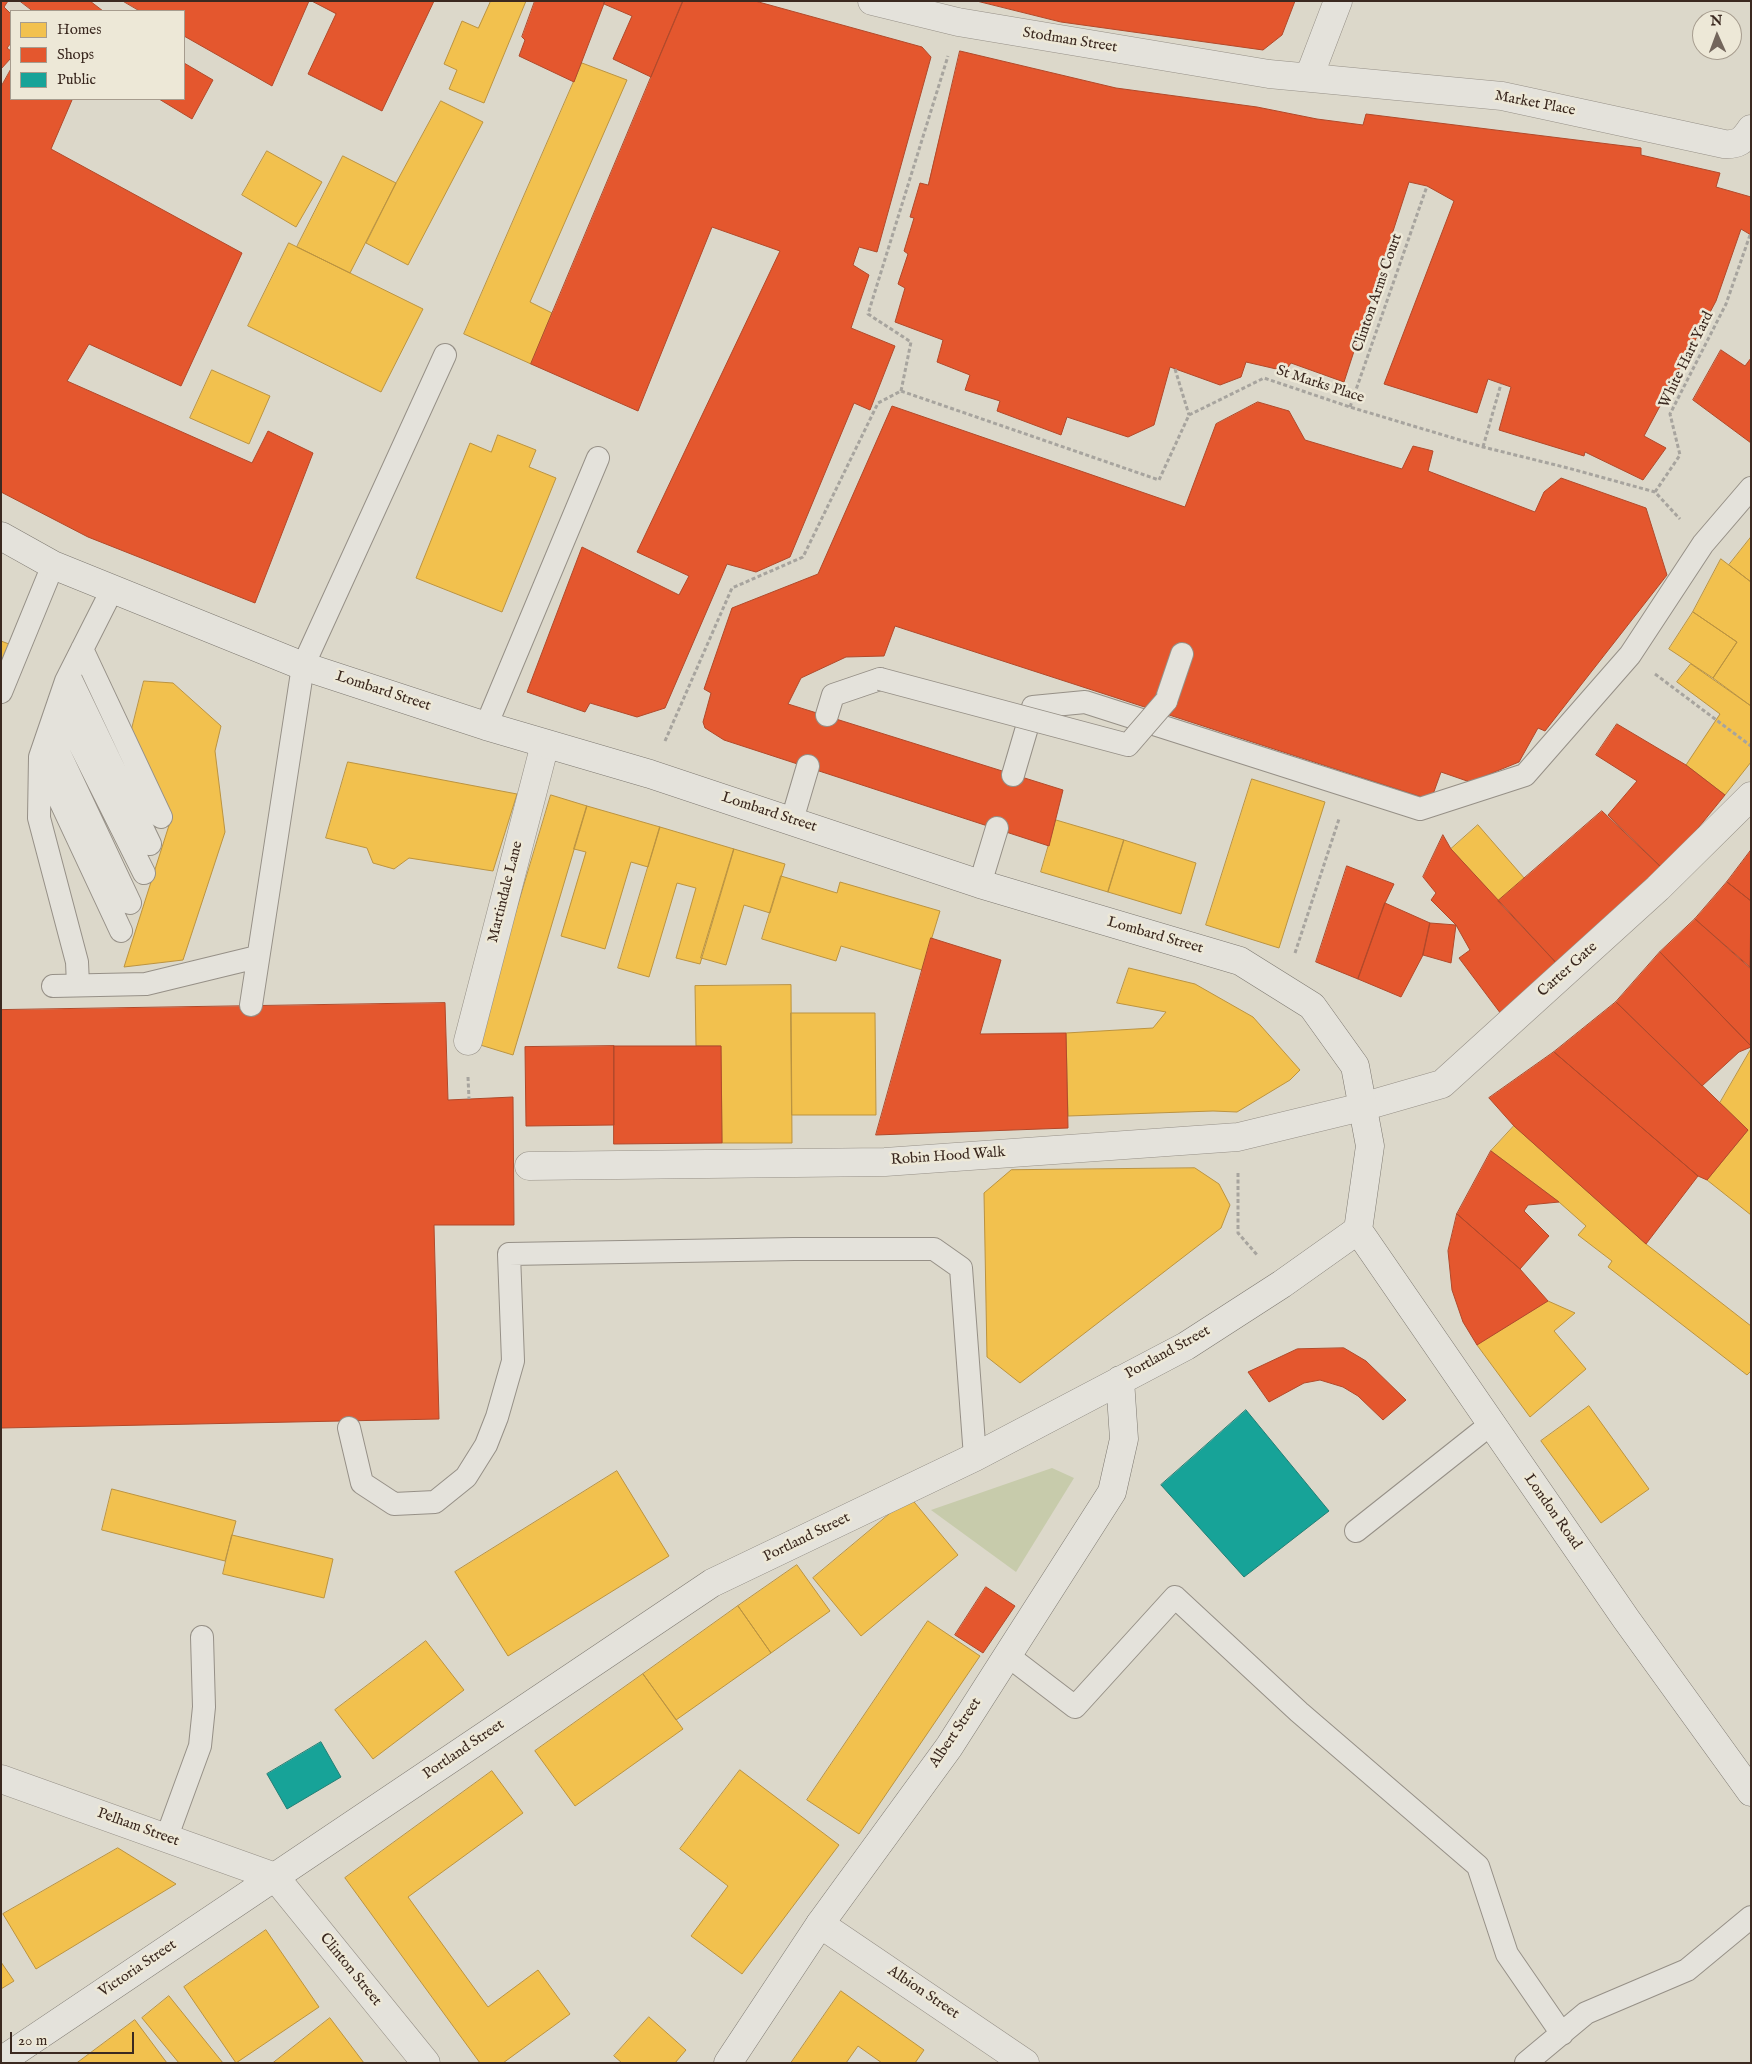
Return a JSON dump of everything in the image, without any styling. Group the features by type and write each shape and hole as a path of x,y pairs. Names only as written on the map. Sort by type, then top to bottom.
{"street":[{"name":"Stodman Street","path":"872,1 958,22 1268,74"},
{"path":"1309,77 1338,1"},
{"name":"Market Place","path":"1268,74 1502,96 1724,144 1735,145 1744,140 1751,129"},
{"name":"Lombard Street","path":"1,536 52,565 113,588 302,666 486,726 650,774 980,884 1240,961 1312,1006 1355,1066 1370,1146 1358,1230"},
{"name":"Martindale Lane","path":"468,1041 545,744"},
{"name":"Carter Gate","path":"1362,1107 1442,1084 1658,888 1751,796"},
{"name":"Robin Hood Walk","path":"529,1166 885,1162 1238,1137 1362,1107"},
{"name":"Portland Street","path":"275,1877 712,1583 975,1457 1186,1346 1282,1284 1358,1230"},
{"name":"London Road","path":"1358,1230 1626,1619 1751,1792"},
{"name":"Albert Street","path":"728,2063 820,1924 948,1747 1112,1492 1124,1439 1120,1380"},
{"name":"Pelham Street","path":"1,1779 275,1877"},
{"name":"Victoria Street","path":"1,2061 275,1877"},
{"name":"Clinton Street","path":"275,1877 426,2063"},
{"name":"Albion Street","path":"820,1924 1025,2063"}],"lane":[{"path":"251,1005 302,666 445,354"},
{"path":"486,726 598,458"},
{"path":"1013,775 1033,707 1085,702 1420,809 1525,775 1630,655 1703,544 1751,488"},
{"path":"1,692 52,565"},
{"path":"78,985 77,962 39,818 40,757 69,675 113,588"},
{"path":"82,649 161,817"},
{"path":"826,715 833,695 880,678 1128,745 1166,701 1182,654"},
{"path":"69,675 150,844"},
{"path":"59,703 144,873"},
{"path":"49,731 130,902"},
{"path":"40,757 121,931"},
{"path":"792,820 808,766"},
{"path":"980,884 997,828"},
{"path":"53,986 146,984 257,957"},
{"path":"348,1428 362,1483 394,1504 436,1502 466,1476 486,1445 497,1417 513,1361 509,1254 794,1249 934,1249 961,1268 975,1457"},
{"path":"1356,1531 1491,1424"},
{"path":"1007,1655 1075,1707 1175,1597 1299,1712 1478,1866 1507,1954 1562,2034"},
{"path":"166,1838 200,1746 204,1707 202,1638"},
{"path":"1526,2063 1586,2014 1687,1970 1751,1917"}],"path":[{"path":"901,391 911,342 868,314 958,22"},
{"name":"Clinton Arms Court","path":"1350,407 1427,186"},
{"name":"White Hart Yard","path":"1655,492 1680,455 1670,414 1726,304 1750,235"},
{"path":"650,774 732,588 803,557 878,403 901,391 1159,480 1190,415 1175,369"},
{"name":"St Marks Place","path":"1190,415 1264,378 1350,407 1482,447 1655,492"},
{"path":"1482,447 1501,384"},
{"path":"1655,492 1703,544"},
{"path":"1630,655 1751,746"},
{"path":"1283,988 1350,787"},
{"path":"1238,1137 1238,1233 1282,1284"}],"green space":[{"path":"1052,1468 1074,1478 1016,1572 931,1510"}],"building: Homes":[{"path":"491,1 526,1 484,103 449,89 457,70 444,64 462,21 478,28"},
{"path":"582,63 627,80 530,302 552,313 531,364 464,334"},
{"path":"441,101 483,122 408,265 366,243"},
{"path":"267,151 322,182 296,227 242,195"},
{"path":"343,156 396,183 350,273 297,247"},
{"path":"289,243 423,309 381,392 248,326"},
{"path":"212,370 270,396 249,444 190,418"},
{"path":"498,435 536,450 529,467 556,478 502,612 416,578 470,443 491,452"},
{"path":"1751,537 1751,582 1729,565"},
{"path":"1721,559 1751,582 1751,706 1713,678 1737,642 1693,612"},
{"path":"1693,612 1737,642 1713,678 1669,649"},
{"path":"1,641 9,644 1,665"},
{"path":"1691,664 1751,706 1751,762 1725,795 1686,765 1720,714 1677,682"},
{"path":"144,681 173,683 221,726 215,751 225,832 183,960 124,967 171,819 131,732"},
{"path":"348,762 517,794 493,871 409,858 394,869 373,863 367,848 326,838"},
{"path":"1252,779 1325,802 1279,948 1206,925"},
{"path":"551,795 587,806 513,1055 477,1044"},
{"path":"587,806 660,827 648,867 631,862 605,949 561,936 586,852 574,849"},
{"path":"1056,820 1124,840 1108,892 1041,872"},
{"path":"1478,825 1525,879 1498,901 1451,849"},
{"path":"660,827 734,849 700,964 676,958 696,888 677,883 649,977 618,968"},
{"path":"1124,840 1196,863 1181,914 1108,892"},
{"path":"734,849 785,864 770,913 744,905 726,965 701,958"},
{"path":"781,876 837,893 840,882 940,911 922,970 841,946 836,961 762,939"},
{"path":"1129,968 1195,984 1253,1017 1300,1070 1290,1080 1237,1112 1213,1111 1068,1116 1066,1033 1153,1028 1166,1012 1117,1003"},
{"path":"791,985 792,1143 722,1143 721,1046 696,1046 695,986"},
{"path":"791,1013 875,1013 876,1115 792,1115"},
{"path":"1751,1049 1751,1215 1707,1180 1748,1130 1720,1103"},
{"path":"1514,1126 1646,1244 1751,1326 1751,1371 1747,1375 1608,1267 1612,1261 1578,1235 1586,1226 1559,1202 1491,1151"},
{"path":"1195,1168 1219,1184 1230,1205 1221,1228 1020,1383 987,1357 984,1193 1011,1170"},
{"path":"1548,1301 1575,1313 1554,1331 1586,1369 1530,1417 1477,1345"},
{"path":"1589,1406 1649,1489 1601,1523 1541,1441"},
{"path":"617,1471 669,1556 508,1656 455,1572"},
{"path":"112,1489 236,1521 225,1561 102,1530"},
{"path":"910,1497 958,1555 861,1636 813,1578"},
{"path":"232,1535 333,1559 324,1598 223,1574"},
{"path":"797,1565 830,1611 771,1653 738,1606"},
{"path":"738,1606 771,1653 676,1720 643,1674"},
{"path":"928,1621 980,1656 859,1834 807,1800"},
{"path":"426,1641 464,1690 373,1759 335,1710"},
{"path":"643,1674 683,1729 575,1806 535,1751"},
{"path":"740,1770 839,1845 742,1974 691,1936 728,1886 680,1849"},
{"path":"492,1771 523,1813 408,1897 488,2007 538,1970 570,2014 503,2063 480,2063 345,1878"},
{"path":"118,1848 176,1884 36,1969 3,1914"},
{"path":"266,1930 319,2007 236,2063 184,1987"},
{"path":"1,1962 14,1981 1,1989"},
{"path":"841,1991 924,2050 915,2063 882,2063 858,2046 846,2063 791,2063"},
{"path":"169,1996 223,2063 179,2063 142,2018"},
{"path":"649,2017 686,2050 675,2063 622,2063 614,2056"},
{"path":"330,2018 364,2063 273,2063"},
{"path":"135,2020 167,2063 77,2063"}],"building: Shops":[{"path":"1,1 8,1 4,7 10,13 10,44 7,48 10,50 10,59 1,69"},
{"path":"20,1 90,1 102,10 32,10"},
{"path":"123,1 309,1 272,86 185,37 185,10 138,10"},
{"path":"312,1 434,1 382,111 308,74 336,14"},
{"path":"535,1 605,1 574,82 519,56 525,40 522,37"},
{"path":"605,1 683,1 651,77 613,59 632,16 604,4"},
{"path":"683,1 755,1 922,47 931,57 877,252 859,247 853,265 869,275 851,328 895,346 870,410 854,403 790,557 756,572 727,564 665,708 637,717 590,703 585,712 527,692 582,547 679,595 689,576 637,552 780,251 712,227 638,411 531,364"},
{"path":"977,1 1295,1 1282,35 1263,50 1061,22"},
{"path":"960,51 1116,88 1257,107 1317,119 1363,125 1366,114 1641,148 1641,155 1720,173 1716,187 1751,197 1751,235 1741,229 1716,301 1644,436 1666,448 1643,480 1585,452 1584,456 1499,430 1511,387 1488,379 1477,413 1384,384 1454,201 1427,186 1409,182 1344,382 1291,363 1285,371 1246,362 1241,377 1220,385 1170,367 1154,425 1128,437 1067,417 1061,435 997,411 1000,401 965,390 970,375 937,362 943,340 895,322 905,288 898,284 908,254 904,251 914,218 910,217 920,183 928,185"},
{"path":"185,64 213,80 192,119 161,100 185,100"},
{"path":"10,71 10,100 72,100 51,149 242,253 181,386 89,344 67,381 252,463 268,431 313,453 255,603 88,537 1,492 1,87"},
{"path":"1721,350 1745,366 1751,358 1751,443 1693,400"},
{"path":"1258,402 1289,411 1305,440 1402,469 1413,446 1433,451 1428,471 1535,512 1544,492 1561,478 1646,508 1667,575 1545,731 1538,728 1519,762 1470,782 1441,772 1431,800 895,626 884,656 846,657 801,678 788,704 1063,790 1049,846 724,740 705,728 703,722 711,693 704,689 732,608 818,574 892,406 1185,507 1216,424"},
{"path":"1617,724 1686,765 1725,795 1664,870 1608,815 1637,781 1596,755"},
{"path":"1602,811 1664,870 1561,968 1498,901"},
{"path":"1443,835 1451,849 1561,968 1501,1014 1459,958 1470,950 1456,925 1431,900 1436,893 1423,877"},
{"path":"1751,850 1751,901 1727,882"},
{"path":"1347,866 1394,884 1385,903 1358,979 1316,962"},
{"path":"1727,882 1751,901 1750,967 1695,919"},
{"path":"1385,903 1430,923 1423,955 1401,997 1358,979"},
{"path":"1695,919 1751,969 1751,1046 1660,952"},
{"path":"1430,923 1456,925 1451,963 1423,955"},
{"path":"931,938 1001,960 980,1034 1066,1033 1068,1128 876,1135"},
{"path":"1660,952 1751,1046 1739,1052 1702,1086 1616,1002"},
{"path":"1616,1002 1748,1130 1707,1180 1698,1176 1554,1052"},
{"path":"445,1003 448,1100 513,1097 514,1225 434,1225 439,1419 1,1428 1,1010"},
{"path":"614,1046 721,1046 722,1143 614,1144"},
{"path":"614,1046 614,1125 526,1126 525,1047"},
{"path":"1554,1052 1698,1176 1646,1244 1514,1126 1489,1098"},
{"path":"1491,1151 1559,1202 1528,1205 1524,1211 1549,1236 1520,1269 1457,1214"},
{"path":"1457,1214 1520,1269 1548,1301 1477,1345 1463,1322 1452,1290 1448,1251"},
{"path":"1344,1348 1366,1361 1406,1400 1383,1420 1358,1396 1343,1387 1320,1380 1304,1383 1269,1402 1248,1372 1297,1349"},
{"path":"986,1587 1015,1606 983,1653 955,1635"}],"building: Public":[{"path":"1246,1410 1329,1511 1244,1577 1161,1485"},
{"path":"321,1742 341,1777 287,1809 267,1774"}]}
